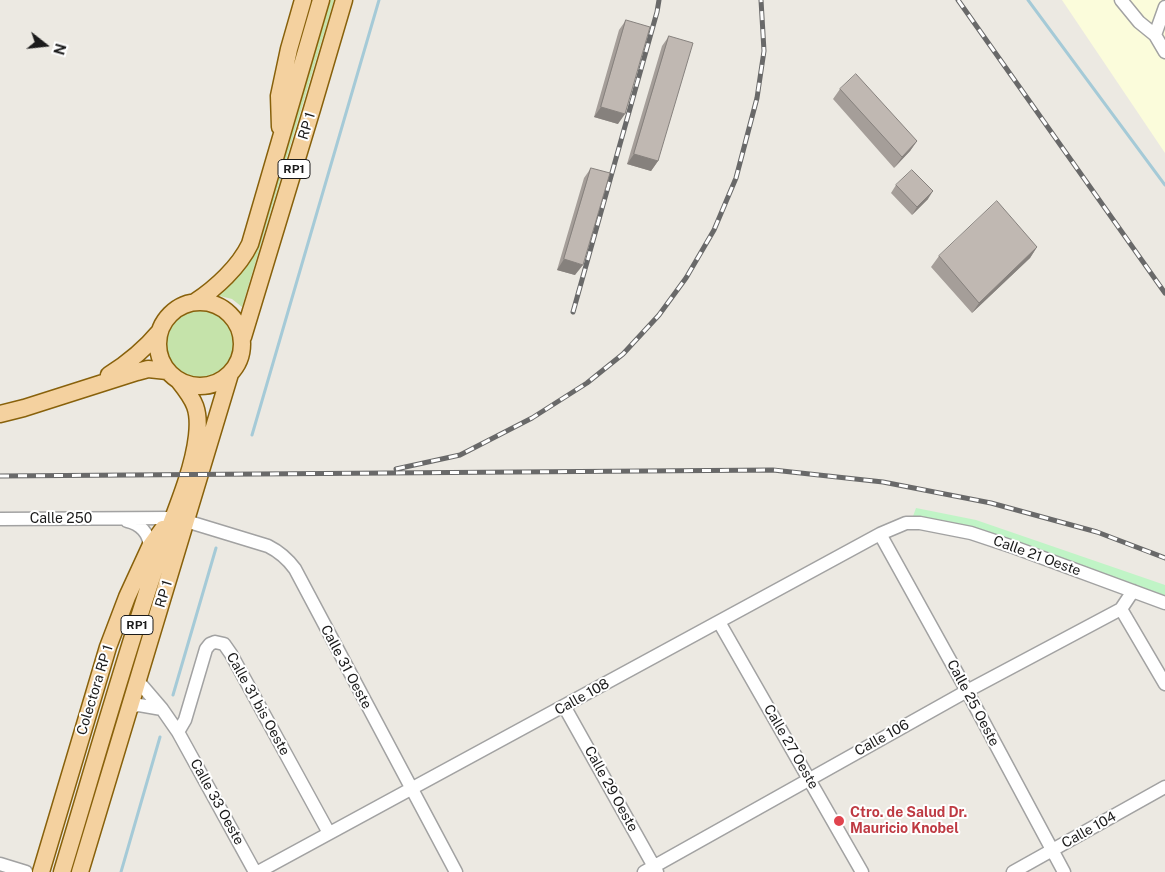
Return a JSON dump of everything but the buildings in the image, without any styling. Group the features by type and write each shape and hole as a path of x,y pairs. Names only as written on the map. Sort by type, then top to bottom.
{"main road":[{"path":"281,141 279,96 288,49 303,0"},
{"name":"RP 1","path":"195,302 216,285 245,253 250,244 322,0"},
{"name":"RP 1","path":"243,337 344,0"},
{"path":"195,302 216,305 228,312 237,323 243,337"},
{"name":"RP1","path":"173,376 158,353 160,331 166,319 176,309 187,303 195,302"},
{"path":"92,385 138,354 150,344 160,331"},
{"name":"RP1","path":"230,374 238,363 243,337"},
{"path":"0,414 148,369 173,376 192,386 206,387 219,382 230,374"},
{"name":"RP 1","path":"62,872 150,582 179,519 230,374"},
{"name":"RP 1","path":"80,872 131,707 194,455 198,421 196,406 190,395 173,376"},
{"name":"Colectora RP 1","path":"41,872 108,648 127,597 150,547 179,519"}],"street":[{"path":"1121,0 1139,22 1155,35 1165,52"},
{"path":"1155,35 1165,7"},
{"name":"Calle 250","path":"0,519 179,519"},
{"name":"Calle 250","path":"122,519 136,523 142,528 150,540 150,547"},
{"name":"Calle 31 Oeste","path":"179,519 268,546 280,551 288,559 300,578 456,872"},
{"name":"Calle 108","path":"257,872 880,534 906,523"},
{"name":"Calle 21 Oeste","path":"906,523 920,523 971,534 1016,548 1165,603"},
{"name":"Calle 25 Oeste","path":"880,534 967,690 1064,872"},
{"path":"1133,591 1121,609 1165,684"},
{"name":"Calle 106","path":"652,870 967,690 1121,609"},
{"name":"Calle 27 Oeste","path":"719,622 862,872"},
{"name":"Calle 31 bis Oeste","path":"178,732 185,720 206,649 215,642 224,644 329,834"},
{"name":"Calle 33 Oeste","path":"138,681 162,709 178,732 257,872"},
{"path":"131,707 139,705 162,709"},
{"name":"Calle 29 Oeste","path":"564,706 652,870"},
{"name":"Calle 104","path":"1013,872 1165,787"},
{"path":"0,864 26,872"}],"shaded area":[{"path":"1062,0 1165,0 1165,153"}],"green space":[{"path":"325,0 334,0 242,307 232,299 216,295 236,270"},
{"path":"200,311 213,314 223,321 230,331 233,344 230,357 223,367 213,374 200,377 187,374 177,367 170,357 167,344 170,331 177,321 187,314"},
{"path":"916,508 976,520 1165,585 1165,596 1119,580 912,519"}],"waterway":[{"path":"252,435 379,0"},
{"path":"1028,0 1165,185"},
{"path":"173,695 216,548"},
{"path":"121,872 160,737"}],"railway":[{"path":"573,312 659,0"},
{"path":"396,469 460,455 532,418 587,383 623,354 659,315 686,278 714,230 736,178 757,98 764,51 761,0"},
{"path":"958,0 1165,293"},
{"path":"0,476 773,470 883,482 991,503 1097,532 1165,558"}],"place":[{"name":"Ctro. de Salud Dr. Mauricio Knobel","path":"839,821"}]}
